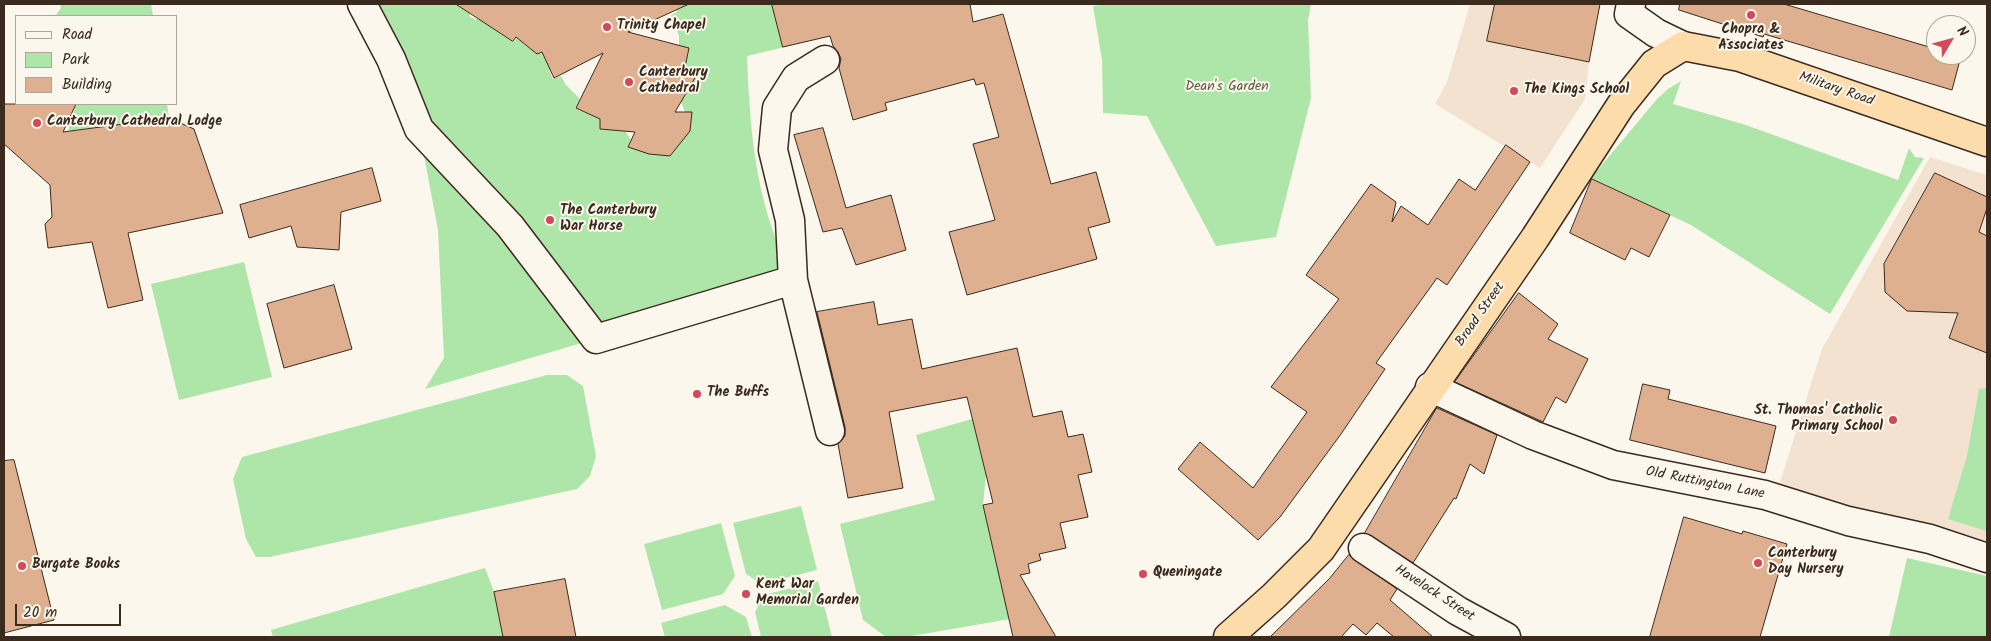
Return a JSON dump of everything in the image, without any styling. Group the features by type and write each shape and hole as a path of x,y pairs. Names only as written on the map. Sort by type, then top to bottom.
{"highway":[{"name":"Military Road","path":"1683,46 1740,57 1987,142"},
{"name":"Broad Street","path":"1228,637 1274,596 1320,549 1430,387 1535,238 1622,105 1654,64 1683,46"}],"street":[{"path":"362,4 391,59 419,129 510,226 596,339 793,280"},
{"path":"1631,4 1628,14 1683,46"},
{"path":"825,60 796,78 777,108 773,150 790,220 793,280 830,431"},
{"name":"Old Ruttington Lane","path":"1430,387 1533,435 1613,465 1765,495 1848,522 1930,538 1987,558"},
{"name":"Havelock Street","path":"1363,548 1458,611 1506,637"}],"shaded area":[{"name":"The Kings School","path":"1470,4 1600,4 1589,62 1585,99 1540,168 1435,104 1447,82"},
{"name":"St. Thomas' Catholic Primary School","path":"1930,157 1987,175 1987,545 1777,492 1822,349"}],"green space":[{"path":"60,4 151,4 153,15 56,15 61,8"},
{"path":"362,4 475,4 469,16 476,20 478,17 506,34 505,36 513,42 521,34 537,45 541,53 548,50 556,67 549,70 553,79 561,76 566,85 580,99 575,108 585,113 589,103 601,108 600,128 625,131 631,140 628,146 652,149 653,154 660,155 691,121 692,113 685,112 681,102 695,78 676,67 679,55 688,57 689,49 679,46 679,36 671,15 677,12 675,6 668,9 665,4 778,4 789,46 747,56 750,114 757,171 768,215 783,256 769,288 425,389 444,358 438,230 419,129"},
{"name":"Dean's Garden","path":"1111,4 1311,4 1308,20 1311,98 1276,237 1216,246 1147,116 1103,113 1102,60 1093,6"},
{"path":"1681,81 1673,104 1743,124 1898,180 1909,148 1915,157 1924,158 1830,314 1691,225 1591,178 1657,99"},
{"path":"76,105 167,105 169,118 68,131"},
{"path":"244,262 272,377 179,400 151,284"},
{"path":"547,375 567,375 583,386 596,456 590,476 577,489 270,557 256,557 246,539 233,479 242,457"},
{"path":"1987,388 1987,531 1948,519 1967,456 1979,389"},
{"path":"972,419 986,475 983,505 1010,619 906,637 886,637 863,620 840,524 935,500 916,435"},
{"path":"801,506 817,570 762,584 746,574 733,523"},
{"path":"721,523 735,576 723,594 662,610 644,544"},
{"path":"1907,558 1987,576 1987,637 1889,637"},
{"path":"485,568 494,592 503,637 273,637 271,630"},
{"path":"818,581 832,637 761,637 755,612 764,595"},
{"path":"725,605 746,617 752,637 665,637 661,623"}],"building":[{"name":"Canterbury Cathedral","path":"456,4 689,4 628,32 689,48 684,72 695,78 675,112 692,112 690,131 670,156 649,154 628,147 635,132 600,129 600,119 576,108 603,53 554,78 542,52 537,54 516,37 513,41"},
{"path":"772,4 970,4 973,22 1003,14 1051,184 1096,172 1110,222 1088,228 1097,259 967,295 949,232 995,220 973,144 999,137 984,83 976,85 974,79 885,103 887,110 853,120 839,68 841,59 833,46 830,36 783,47"},
{"path":"1495,4 1600,4 1589,62 1487,41"},
{"path":"1680,4 1784,4 1926,46 1926,65 1959,65 1952,90 1764,34 1763,37 1679,10"},
{"name":"Canterbury Cathedral Lodge","path":"4,104 76,105 63,132 169,118 194,129 223,213 128,233 143,300 108,308 92,242 48,248 45,224 52,217 50,185 4,144"},
{"path":"823,128 846,208 891,195 906,250 856,265 842,228 823,232 794,135"},
{"path":"1506,145 1530,162 1447,285 1437,278 1376,363 1385,369 1341,434 1280,517 1258,540 1178,469 1200,442 1253,488 1307,412 1271,387 1339,299 1306,275 1371,184 1396,202 1392,222 1401,206 1428,225 1459,179 1475,190"},
{"path":"372,168 381,201 341,212 339,250 297,247 291,226 249,238 240,205"},
{"path":"1935,173 1987,197 1987,208 1979,232 1987,236 1987,353 1949,338 1958,313 1907,311 1885,292 1884,264"},
{"path":"1592,179 1670,215 1649,257 1631,248 1625,260 1570,233"},
{"path":"334,285 352,349 284,368 267,304"},
{"path":"1519,293 1558,324 1548,339 1588,359 1566,403 1556,397 1543,422 1455,382"},
{"path":"874,302 878,325 912,319 922,369 1017,348 1033,417 1062,411 1068,437 1083,434 1092,472 1078,475 1088,517 1060,523 1066,548 1039,554 1041,560 1028,564 1030,573 1020,575 1056,637 1013,637 983,505 993,503 967,397 889,412 903,488 848,498 838,444 845,436 845,427 817,312"},
{"path":"1643,384 1670,390 1668,399 1776,426 1765,473 1630,440"},
{"path":"1437,408 1497,435 1484,474 1470,464 1456,499 1454,498 1413,563 1365,533"},
{"path":"14,460 54,620 4,633 4,461"},
{"name":"Canterbury Day Nursery","path":"1684,517 1742,534 1743,531 1787,544 1760,637 1650,637"},
{"path":"1349,555 1397,589 1390,600 1433,637 1394,637 1377,623 1366,635 1353,624 1341,637 1270,637 1329,579"},
{"path":"565,579 576,637 503,637 494,592"}],"place":[{"name":"Chopra & Associates","path":"1751,15"},
{"name":"Trinity Chapel","path":"607,27"},
{"name":"Canterbury Cathedral","path":"629,82"},
{"name":"The Kings School","path":"1514,91"},
{"name":"Canterbury Cathedral Lodge","path":"37,123"},
{"name":"The Canterbury War Horse","path":"550,220"},
{"name":"The Buffs","path":"697,394"},
{"name":"St. Thomas' Catholic Primary School","path":"1893,420"},
{"name":"Canterbury Day Nursery","path":"1758,563"},
{"name":"Burgate Books","path":"22,566"},
{"name":"Queningate","path":"1143,574"},
{"name":"Kent War Memorial Garden","path":"746,594"}]}
